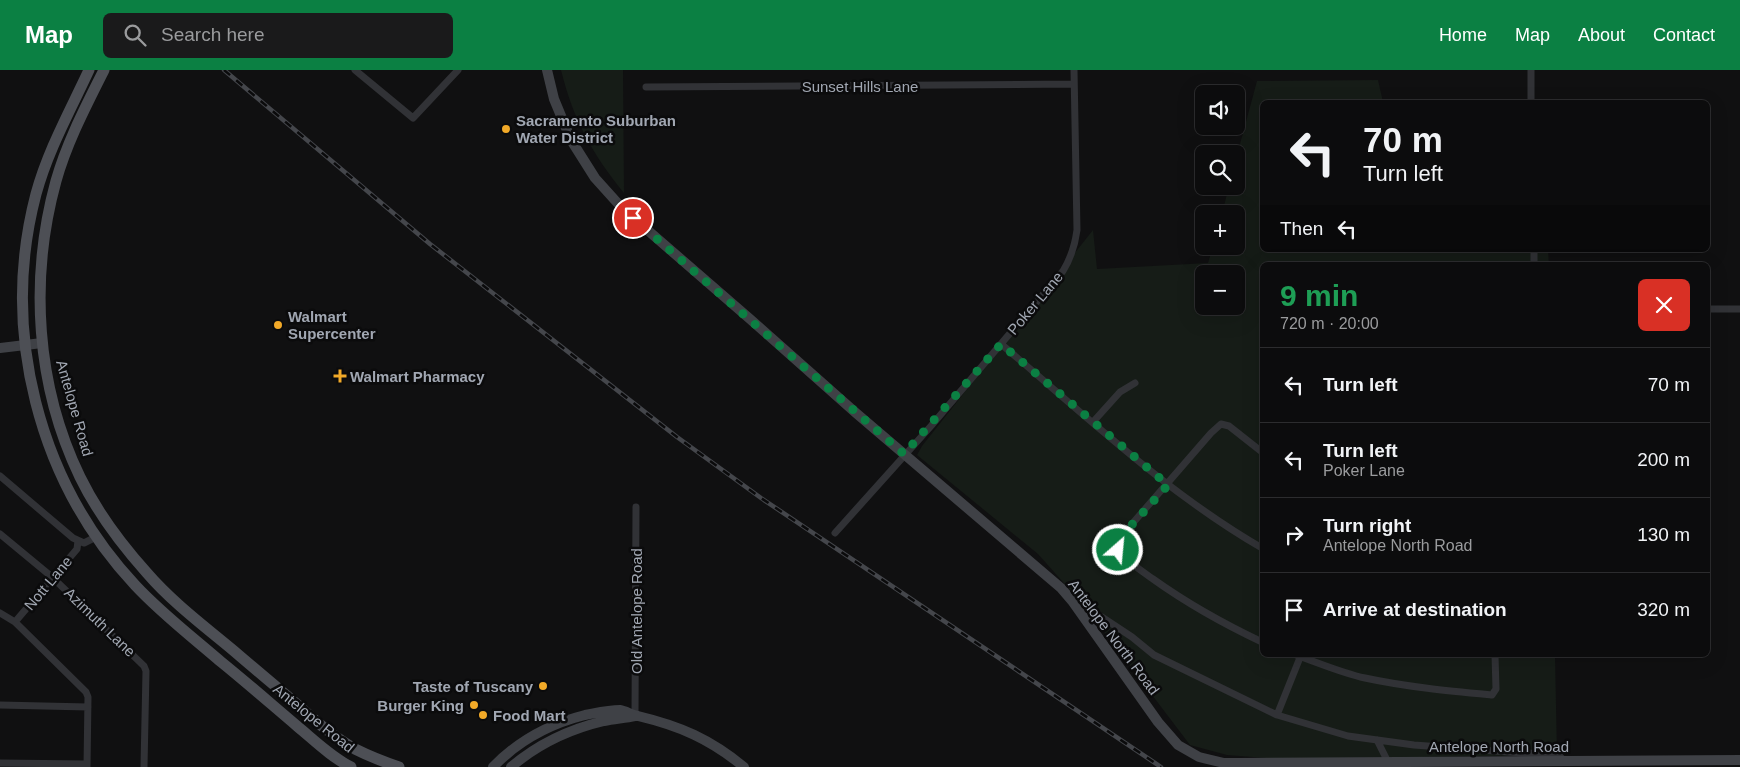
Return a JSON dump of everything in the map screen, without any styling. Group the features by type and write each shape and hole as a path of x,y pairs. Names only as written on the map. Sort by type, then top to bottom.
{"main road":[{"name":"Antelope Road","path":"89,70 49,156 41,178 26,240 21,288 24,346 30,386 48,447 70,494 96,537 143,594 317,743 351,767"},
{"name":"Antelope Road","path":"104,70 63,160 50,207 42,259 40,296 42,343 56,409 80,478 111,529 147,574 174,601 328,730 366,754 399,767"},
{"name":"Antelope North Road","path":"547,70 554,99 571,140 606,192 633,218 1064,592 1158,722 1178,745 1188,751 1199,757 1224,763 1740,760"},
{"path":"0,348 42,343"},
{"path":"96,537 106,536 136,571 147,574"},
{"path":"143,594 158,594 192,624 204,625"},
{"path":"200,643 205,639 211,640 243,666 255,669"},
{"path":"493,767 526,739 564,721 605,711 622,710 635,716 665,723 693,733 721,749 744,767"},
{"path":"511,767 556,737 606,720 635,716"}],"street":[{"path":"355,70 413,118 458,70"},
{"name":"Poker Lane","path":"835,533 1001,344 1063,271 1072,254 1077,230 1074,70"},
{"path":"1531,70 1531,100"},
{"name":"Sunset Hills Lane","path":"646,87 1074,84"},
{"path":"1710,309 1740,309"},
{"path":"1001,344 1168,485 1235,532 1260,547"},
{"path":"1093,422 1120,392 1135,383"},
{"path":"1260,450 1229,426 1221,424 1119,539 1118,550 1127,560 1178,597 1260,641"},
{"path":"0,476 78,542 84,543 96,537"},
{"name":"Old Antelope Road","path":"635,716 636,507"},
{"name":"Azimuth Lane","path":"0,534 52,577 144,666 146,671 144,767"},
{"name":"Nott Lane","path":"14,622 76,549 78,542"},
{"path":"1064,592 1132,637 1154,655 1276,715 1348,736 1414,746 1558,754 1564,761"},
{"path":"0,613 14,622 83,688 88,697 87,766 0,763"},
{"path":"1276,715 1299,657"},
{"path":"1302,657 1336,670 1365,678 1492,695 1496,689 1495,657"},
{"path":"0,705 88,707"},
{"path":"1377,740 1388,762"}],"shaded area":[{"path":"561,70 623,70 624,193 602,164 585,135 571,104"},
{"path":"1378,80 1383,100 1260,100 1260,252 1548,252 1549,262 1260,262 1260,657 1555,657 1557,755 1279,759 1227,755 1190,745 1086,608 1038,554 917,455 922,446 1093,230 1097,269 1208,263 1210,255 1245,255 1245,205 1224,205 1227,195 1245,195 1245,145 1240,145 1242,135 1245,135 1245,126 1257,81"}],"railway":[{"path":"224,70 430,244 677,437 761,498 1161,767"}],"place":[{"name":"Sacramento Suburban Water District","path":"506,129"},
{"name":"Walmart Supercenter","path":"278,325"},
{"name":"Walmart Pharmacy","path":"340,376"},
{"name":"Taste of Tuscany","path":"543,686"},
{"name":"Burger King","path":"474,705"},
{"name":"Food Mart","path":"483,715"}],"route":[{"path":"633,218 904,454 931,426 1001,344 1168,485 1119,539 1118,550"}]}
